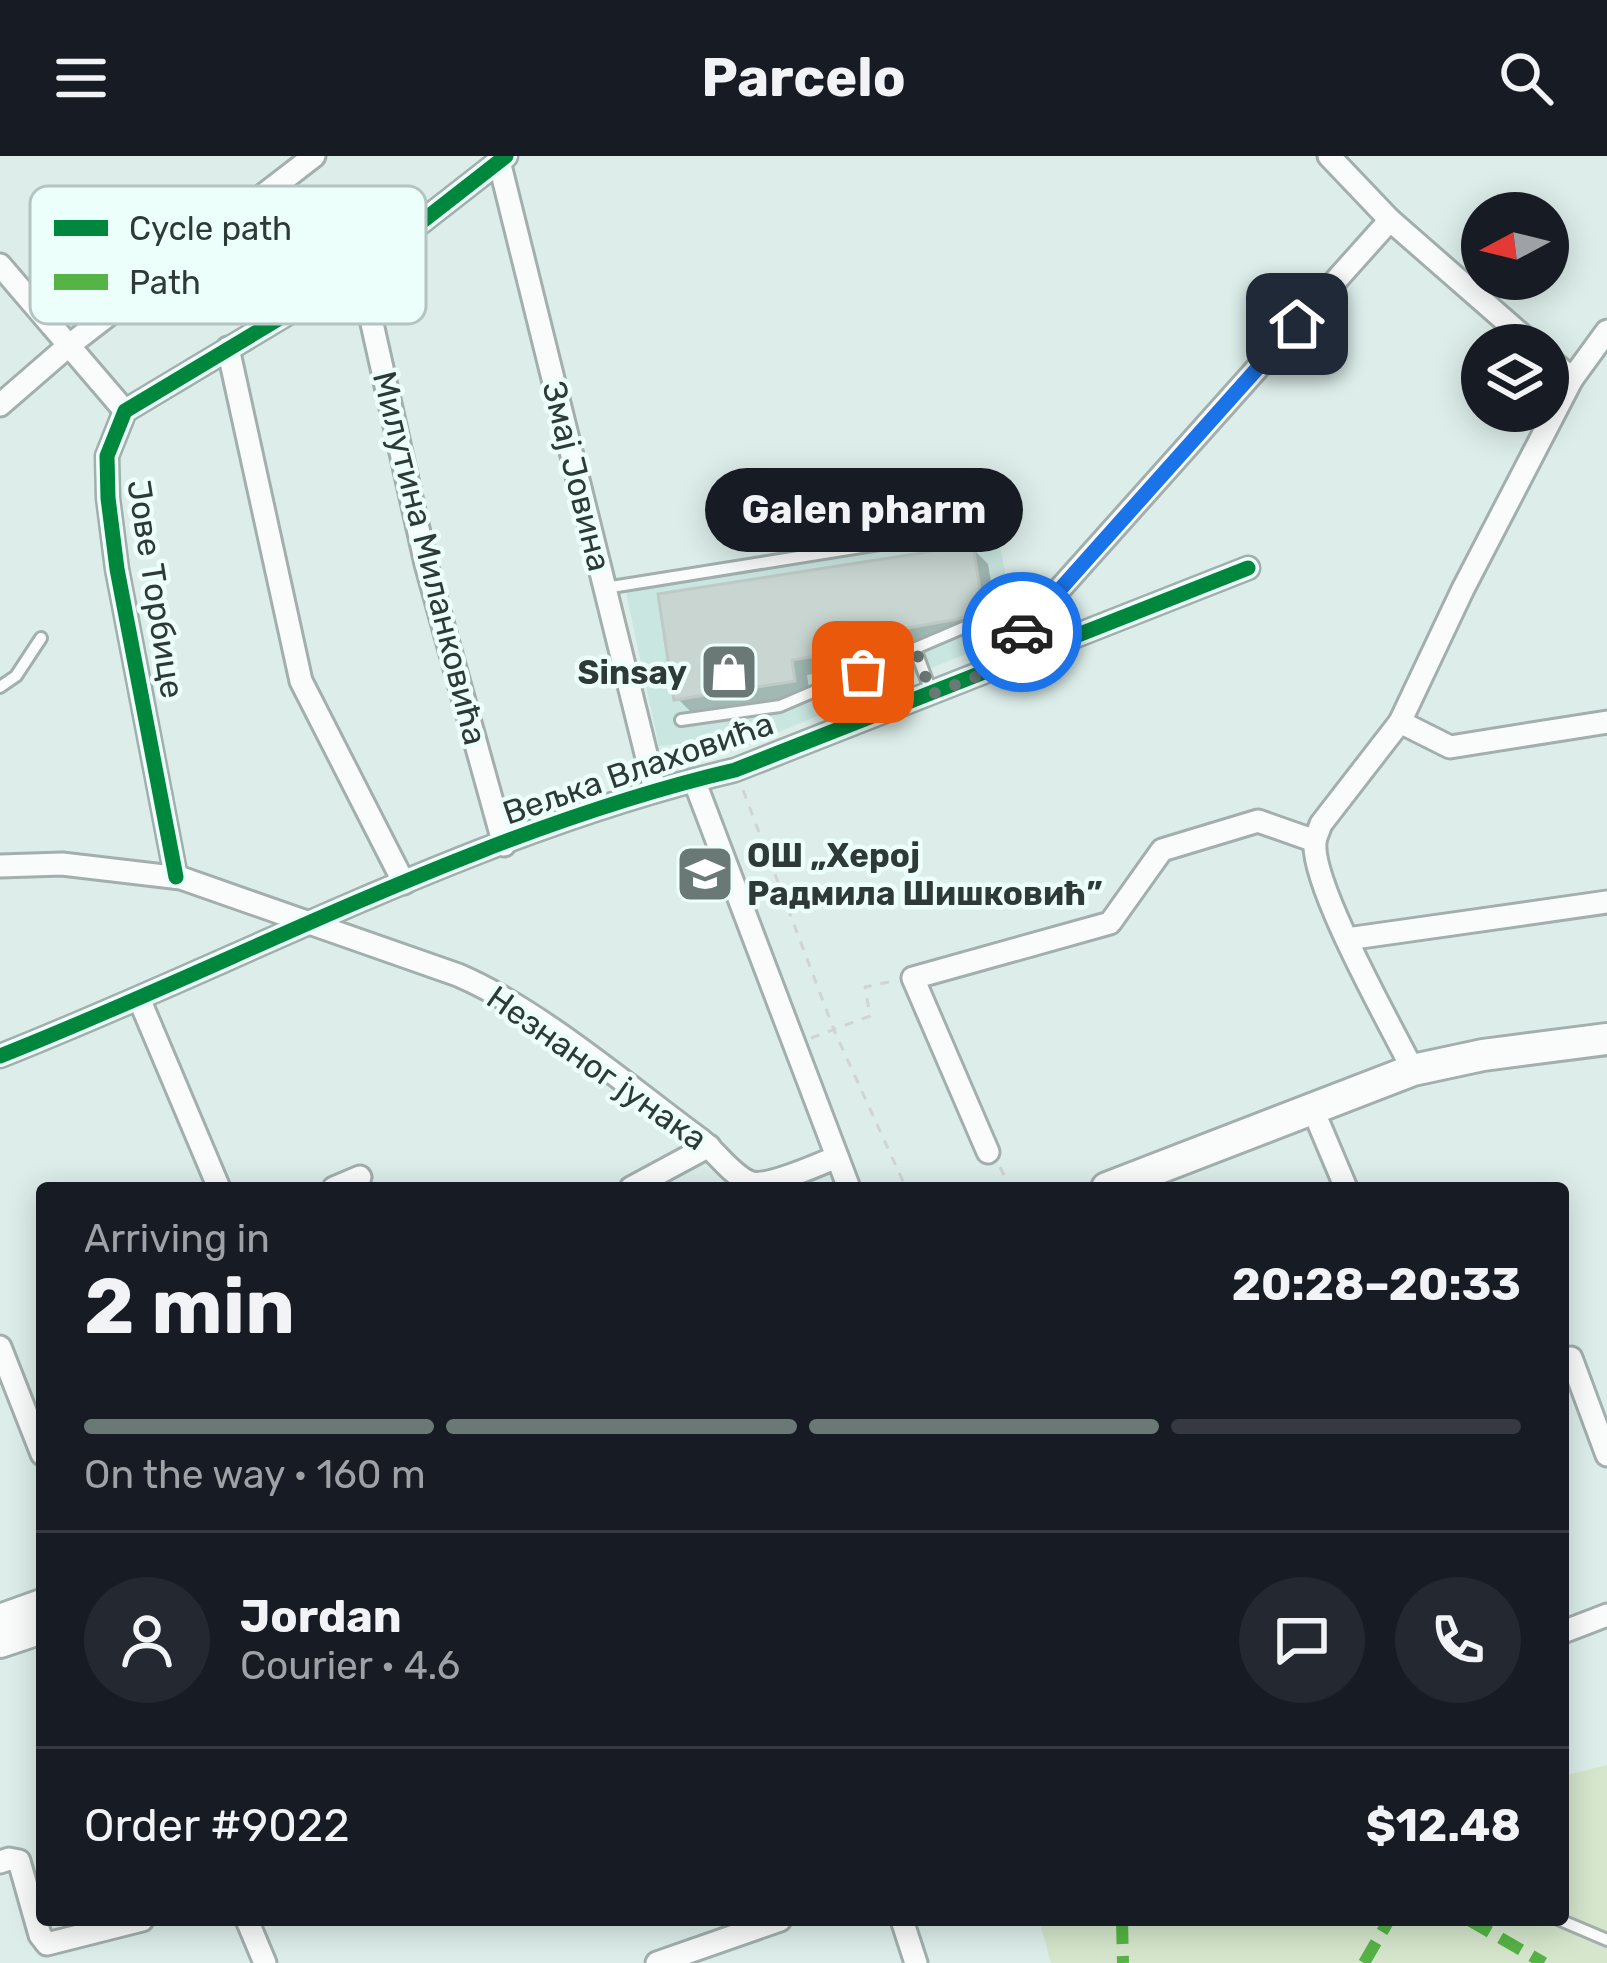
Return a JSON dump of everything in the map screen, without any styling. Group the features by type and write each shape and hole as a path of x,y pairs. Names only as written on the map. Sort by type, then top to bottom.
{"main road":[{"path":"1123,1182 1413,1070 1457,1059 1607,1039"},
{"path":"1170,1182 1427,1080 1607,1054"},
{"path":"0,1620 36,1607"},
{"path":"0,1642 36,1630"}],"street":[{"path":"275,186 314,156"},
{"path":"1329,156 1390,220 1509,324"},
{"path":"426,218 502,159"},
{"name":"Змај Јовина","path":"502,159 655,790"},
{"path":"985,673 1390,220"},
{"path":"0,265 30,302"},
{"path":"48,324 125,411 269,324"},
{"path":"0,405 97,324"},
{"name":"Милутина Миланковића","path":"372,324 426,564 505,845"},
{"path":"1413,1070 1347,939 1317,862 1315,841 1321,824 1400,722 1571,379 1606,333"},
{"path":"228,348 301,681 404,883"},
{"name":"Јове Торбице","path":"125,411 107,457 108,498 116,569 176,877"},
{"name":"Вељка Влаховића","path":"0,1056 140,1001 404,883 655,790 735,770 1248,568"},
{"path":"1400,722 1450,747 1607,722"},
{"path":"694,780 847,1182"},
{"path":"988,1152 913,978 1109,923 1162,850 1258,820 1315,841"},
{"name":"Незнаног јунака","path":"0,866 62,864 176,877 315,922 483,986 709,1146 749,1182"},
{"path":"1347,939 1607,902"},
{"path":"140,1001 216,1182"},
{"path":"1319,1124 1343,1182"},
{"path":"642,1182 709,1146"},
{"name":"Незнаног јунака","path":"768,1182 837,1157"},
{"path":"348,1182 360,1177"},
{"path":"0,1347 36,1439"},
{"path":"1569,1359 1607,1454"},
{"path":"1569,1630 1607,1615"},
{"path":"0,1862 9,1858 19,1862 36,1922"},
{"path":"37,1926 46,1944 118,1926"},
{"path":"250,1926 265,1963"},
{"path":"657,1963 763,1926"},
{"path":"904,1926 916,1963"}],"lane":[{"path":"605,587 967,530"},
{"path":"681,720 780,706 986,618"},
{"path":"0,687 16,676 41,638"},
{"path":"915,649 932,694"},
{"path":"1569,1924 1607,1940"}],"path":[{"path":"735,770 834,1030 903,1182"},
{"path":"792,1045 870,1016 865,987 913,978"},
{"path":"988,1152 1006,1182"}],"shaded area":[{"path":"993,513 1013,611 975,650 772,735 659,746 623,579"},
{"path":"1607,1765 1607,1963 1051,1963 1041,1926 1569,1926 1569,1774"}],"building":[{"path":"973,545 983,609 958,619 901,629 903,642 792,660 795,681 674,700 658,594"}],"marked path":[{"path":"1122,1926 1123,1963"},
{"path":"1364,1963 1386,1926"},
{"path":"1479,1926 1544,1963"}],"cycle path":[{"path":"426,218 506,156"},
{"path":"176,877 117,569 107,456 125,411 270,324"},
{"path":"0,1056 546,826 735,770 1248,568"}],"way so far":[{"path":"863,672 915,649 932,694 985,673 1022,632"}],"place":[{"name":"Sinsay","path":"729,672"},
{"name":"Galen pharm","path":"863,672"},
{"name":"ОШ „Херој Радмила Шишковић”","path":"705,874"}],"route":[{"path":"1022,632 1297,324"}]}
